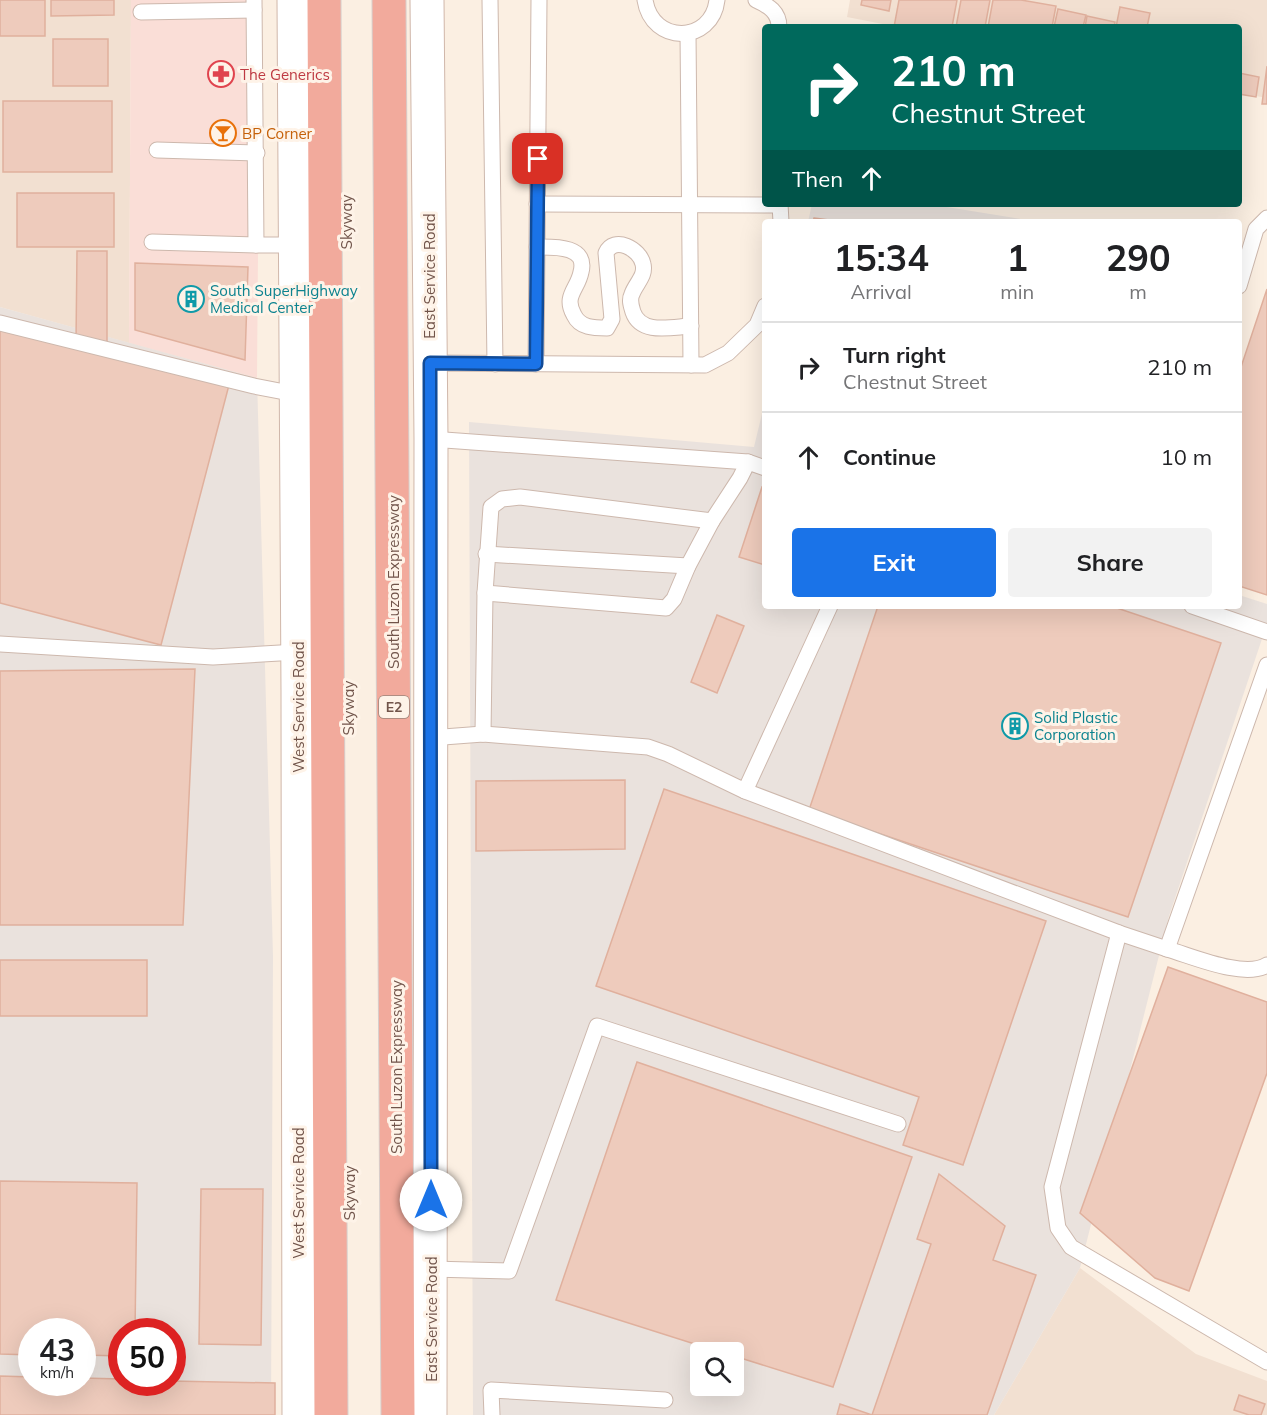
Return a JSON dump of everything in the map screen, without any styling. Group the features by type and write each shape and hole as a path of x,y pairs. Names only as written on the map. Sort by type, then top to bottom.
{"highway":[{"path":"324,0 331,1415"},
{"name":"Skyway","path":"345,0 350,1415"},
{"name":"Skyway","path":"376,0 381,1415"},
{"name":"South Luzon Expressway","path":"389,0 398,1415"}],"main road":[{"name":"West Service Road","path":"294,0 299,1415"},
{"name":"East Service Road","path":"427,0 431,439 430,1415"}],"lane":[{"path":"490,0 495,364"},
{"path":"536,364 539,0 554,0"},
{"path":"645,0 650,15 662,29 679,34 688,33 709,21 717,0"},
{"path":"756,0 770,7 779,19 779,24"},
{"path":"141,12 254,5 256,245"},
{"path":"688,33 691,365"},
{"path":"157,150 256,153"},
{"path":"537,204 762,204"},
{"path":"1242,276 1256,229 1267,218"},
{"path":"152,242 296,245"},
{"path":"537,247 562,247 573,250 582,261 582,272 571,294 570,308 576,319 590,328 607,328 612,319 606,253 612,245 628,246 638,253 644,265 644,275 632,293 630,302 635,319 643,326 657,328 691,326"},
{"path":"430,363 705,365 728,353 757,326 762,314"},
{"path":"0,323 254,387 295,394"},
{"path":"431,439 748,462 762,467"},
{"path":"485,593 666,608 674,599 688,566 712,521 748,462"},
{"path":"483,734 486,554 491,507 502,499 520,497 712,521"},
{"path":"486,554 688,566"},
{"path":"745,791 829,609"},
{"path":"1201,609 1267,632"},
{"path":"0,644 213,657 297,652"},
{"path":"1167,949 1267,665"},
{"path":"430,738 483,734 648,747 668,754 745,791 1119,933 1235,969 1251,970 1267,965"},
{"path":"1119,933 1052,1187 1058,1228 1071,1247 1267,1362"},
{"path":"431,1269 509,1271 597,1026 898,1124"},
{"path":"492,1415 491,1390 665,1401"}],"shaded area":[{"path":"0,0 131,0 129,343 0,307"},
{"path":"131,0 260,0 257,378 129,343"},
{"path":"850,0 1267,0 1267,98 1242,94 1242,24 883,24 847,17"},
{"path":"811,207 946,207 1020,219 809,219"},
{"path":"0,307 257,378 273,956 271,1415 0,1415"},
{"path":"762,414 762,609 1242,609 1242,596 1267,604 1267,624 1169,916 1080,1268 994,1415 473,1415 469,422 754,447"},
{"path":"1080,1268 1196,1354 1267,1381 1267,1415 994,1415"}],"building":[{"path":"0,0 45,0 45,36 0,36"},
{"path":"51,0 114,0 114,15 51,16"},
{"path":"862,0 891,0 889,11 861,5"},
{"path":"899,0 957,0 953,24 895,24"},
{"path":"961,0 990,0 986,24 957,24"},
{"path":"993,0 1021,0 1056,6 1053,24 989,24"},
{"path":"1120,7 1150,13 1148,24 1117,24"},
{"path":"1058,9 1086,15 1084,24 1055,24"},
{"path":"1087,16 1115,22 1115,24 1086,24"},
{"path":"53,39 108,39 108,86 53,86"},
{"path":"1267,66 1267,104 1262,104"},
{"path":"1242,74 1259,77 1256,97 1242,95"},
{"path":"3,101 112,101 112,172 3,172"},
{"path":"17,193 114,193 114,247 17,247"},
{"path":"77,251 107,251 107,342 76,342"},
{"name":"South SuperHighway Medical Center","path":"135,263 248,267 245,360 135,330"},
{"path":"1267,289 1267,595 1242,587 1242,364"},
{"path":"0,326 229,385 161,645 0,603"},
{"path":"762,487 762,564 739,557"},
{"name":"Solid Plastic Corporation","path":"877,609 1120,609 1221,643 1128,917 809,810"},
{"path":"717,615 744,626 717,693 691,682"},
{"path":"195,669 183,925 0,925 0,671"},
{"path":"625,780 625,849 476,851 476,781"},
{"path":"664,789 1046,921 963,1165 903,1145 919,1097 596,986"},
{"path":"0,960 147,960 147,1016 0,1016"},
{"path":"1168,967 1267,1002 1267,1073 1189,1291 1155,1278 1080,1213"},
{"path":"637,1062 912,1157 833,1387 744,1359 744,1342 690,1343 556,1300"},
{"path":"939,1174 1005,1226 993,1260 1036,1275 987,1415 872,1415 931,1244 917,1239"},
{"path":"0,1181 137,1183 135,1318 108,1318 108,1356 96,1355 96,1318 18,1318 18,1355 0,1354"},
{"path":"201,1189 263,1189 261,1345 199,1344"},
{"path":"0,1376 18,1377 18,1396 96,1396 96,1378 108,1379 108,1396 186,1396 186,1381 275,1383 275,1415 0,1415"},
{"path":"1239,1395 1265,1404 1261,1415 1249,1415 1234,1410"},
{"path":"840,1404 872,1415 837,1415"}],"place":[{"name":"The Generics","path":"221,74"},
{"name":"BP Corner","path":"223,133"},
{"name":"South SuperHighway Medical Center","path":"191,299"},
{"name":"Solid Plastic Corporation","path":"1015,726"}],"route":[{"path":"431,1200 430,363 536,364 538,159"}]}
